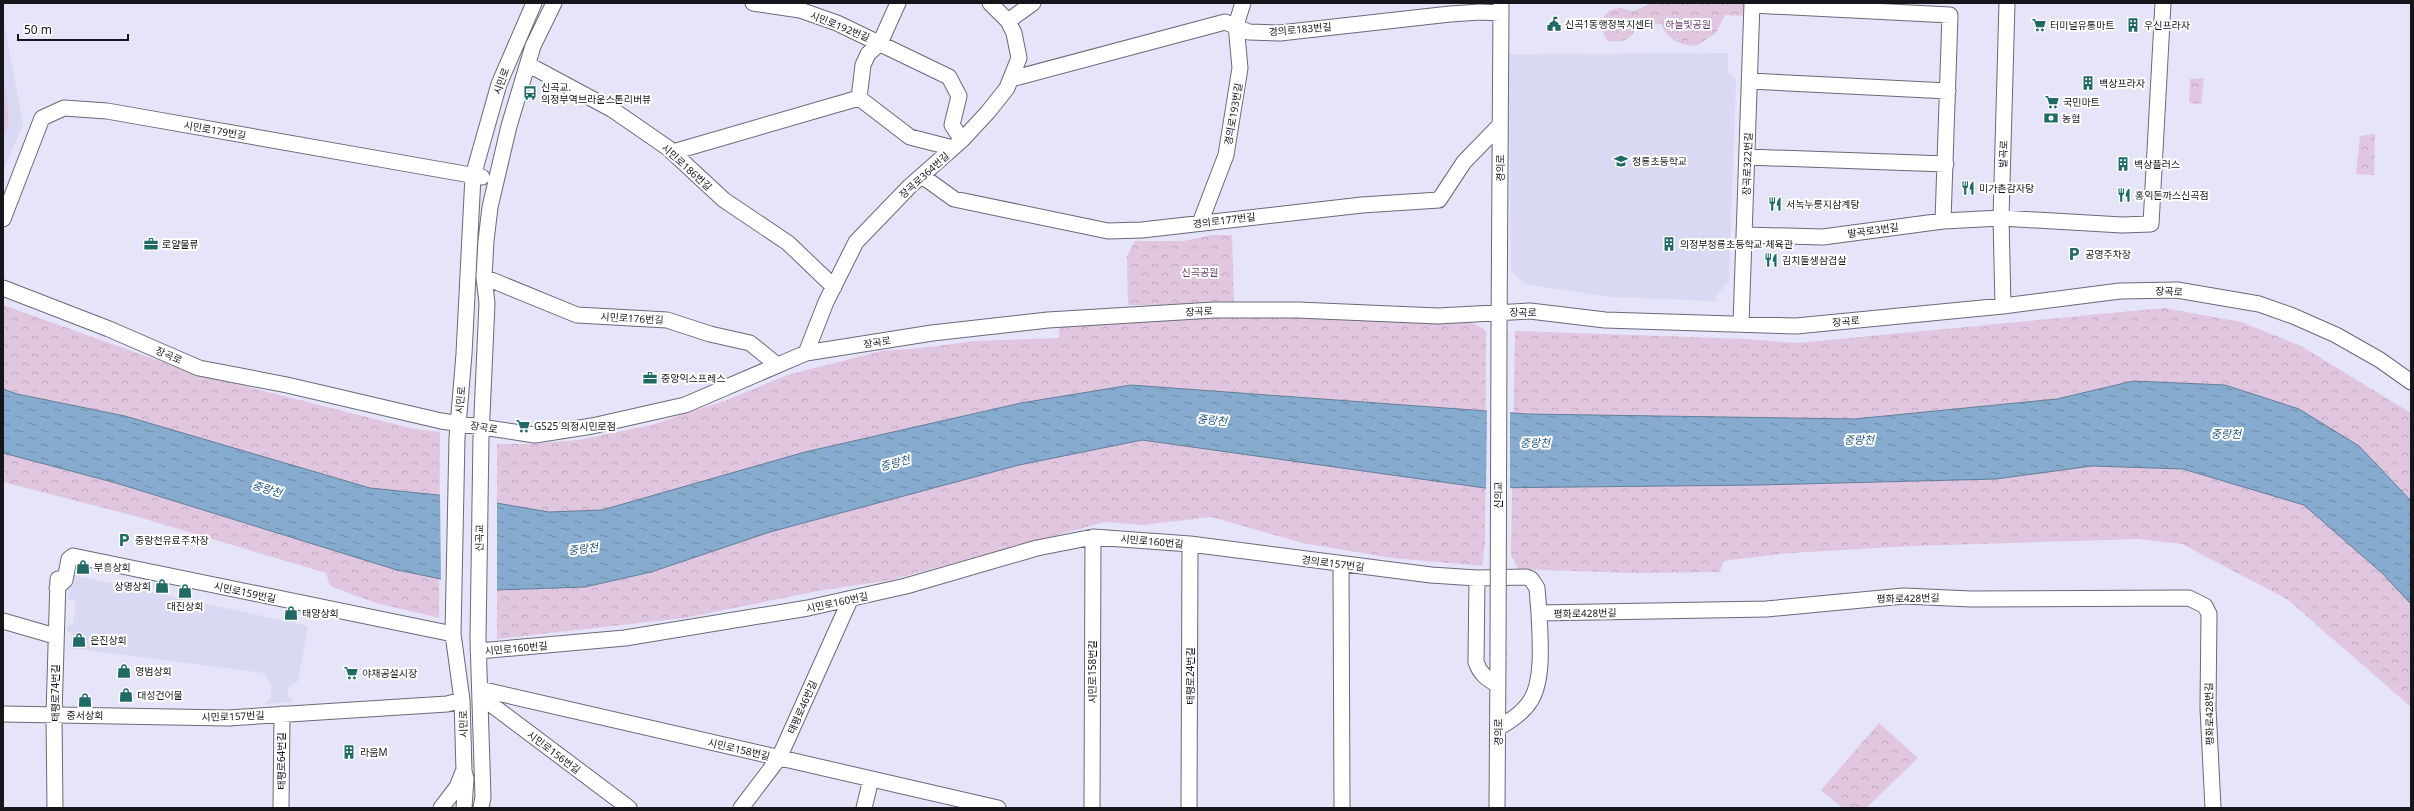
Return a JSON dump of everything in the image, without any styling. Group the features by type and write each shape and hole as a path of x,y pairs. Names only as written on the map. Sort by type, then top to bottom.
{"street":[{"name":"시민로","path":"464,808 466,779 464,771 462,700 454,634 457,430 464,354 473,176 499,84 534,3"},
{"path":"481,432 487,303 484,277 490,206 495,179 509,126 537,37 554,3"},
{"name":"시민로192번길","path":"753,3 800,10 837,23 949,78 959,96 952,125 958,144"},
{"path":"859,98 863,65 868,54 880,43 898,3"},
{"name":"장곡로364번길","path":"806,354 834,287 856,242 922,176 958,144 988,112 1011,79 1019,58 1014,33 1008,21 990,3"},
{"path":"1008,21 1032,3"},
{"name":"경의로193번길","path":"1200,223 1226,154 1240,68 1236,25 1244,3"},
{"name":"발곡로","path":"2003,306 2001,218 2007,3"},
{"name":"발곡로3번길","path":"1744,235 1823,237 1944,221 2001,218 2122,225 2151,224 2163,3"},
{"path":"1752,4 1950,16 1944,221"},
{"name":"장곡로322번길","path":"1740,324 1752,4"},
{"name":"경의로183번길","path":"1011,79 1226,22 1236,25 1249,32 1280,33 1480,12 1501,8"},
{"name":"경의로","path":"1499,334 1501,8"},
{"name":"시민로186번길","path":"529,65 613,110 672,152 724,200 788,243 834,287"},
{"path":"1750,81 1948,91"},
{"path":"859,98 910,137 958,144"},
{"path":"672,152 859,98"},
{"name":"시민로179번길","path":"3,219 42,118 64,108 107,111 495,179"},
{"name":"경의로177번길","path":"922,176 954,199 1108,231 1142,230 1333,208 1439,200 1464,162 1500,125"},
{"path":"1747,157 1946,164"},
{"name":"시민로176번길","path":"484,277 577,316 667,320 710,334 750,343 776,364"},
{"name":"장곡로","path":"3,288 109,329 199,368 295,387 457,430 535,435 592,426 685,404 776,364 806,354 932,333 1048,320 1233,310 1298,310 1430,316 1530,311 1605,320 1796,326 2003,306 2138,290 2177,290 2259,304 2336,335 2380,360 2411,382"},
{"name":"신의교","path":"1498,656 1499,334"},
{"name":"신곡교","path":"478,645 481,432"},
{"name":"시민로160번길","path":"478,645 625,638 850,600 987,564 1038,548 1092,537 1190,544"},
{"name":"시민로158번길","path":"1092,537 1092,808"},
{"name":"경의로157번길","path":"1190,544 1341,564 1477,578 1531,578 1537,588 1539,613"},
{"name":"태평로24번길","path":"1189,808 1190,544"},
{"name":"시민로159번길","path":"57,583 65,580 70,559 73,556 454,634"},
{"path":"1341,564 1342,808"},
{"path":"1477,578 1476,662 1479,670 1486,678 1498,685"},
{"name":"태평로74번길","path":"55,808 54,715 57,583"},
{"name":"평화로428번길","path":"1498,728 1516,717 1532,700 1538,674 1539,613 1759,609 1904,596 1971,599 2189,598 2205,606 2209,614 2208,708 2213,808"},
{"name":"태평로46번길","path":"741,808 779,758 850,600"},
{"path":"3,621 55,636"},
{"name":"시민로","path":"478,645 482,771 481,808"},
{"name":"경의로","path":"1497,808 1498,656"},
{"name":"시민로158번길","path":"480,692 871,779 966,804 998,808"},
{"name":"시민로156번길","path":"480,692 628,808"},
{"name":"시민로157번길","path":"3,714 228,718 447,704 462,700"},
{"name":"태평로64번길","path":"281,808 282,714"},
{"path":"441,808 457,786 464,771"},
{"path":"482,771 493,808"},
{"path":"864,808 871,779"}],"shaded area":[{"path":"3,16 23,124 3,171"},
{"name":"청룡초등학교","path":"1728,53 1728,72 1736,79 1729,281 1715,297 1718,301 1610,297 1525,284 1511,271 1509,54"},
{"path":"73,575 308,626 298,681 288,688 288,696 295,702 265,704 271,697 271,684 264,673 70,648 72,633 67,632 67,625 73,625 76,601 68,599"}],"green space":[{"name":"하늘빛공원","path":"1652,3 1748,3 1748,16 1725,15 1716,33 1696,46 1679,43 1670,38 1661,24 1637,27 1632,35 1626,40 1608,41 1602,26 1608,12 1619,8 1633,11"},
{"path":"3,72 9,121 3,138"},
{"path":"2204,78 2201,104 2189,103 2190,79"},
{"path":"2375,134 2374,175 2356,174 2360,136"},
{"name":"신곡공원","path":"1212,235 1232,235 1234,306 1128,305 1127,256 1135,241 1184,241"},
{"path":"3,305 193,373 414,429 440,432 439,618 376,603 330,586 326,573 135,516 3,482"},
{"path":"2164,308 2241,322 2301,346 2411,413 2411,707 2287,599 2182,544 2138,539 1913,546 1789,553 1723,561 1720,572 1632,573 1518,569 1511,555 1515,331 1747,339 1797,343"},
{"path":"1220,316 1470,321 1486,331 1485,544 1482,566 1392,558 1303,543 1211,517 1142,525 1105,522 891,580 818,591 684,618 497,639 497,444 529,444 579,440 651,425 727,400 787,375 882,351 921,348 974,341 1059,338 1059,326"},
{"path":"1879,723 1918,758 1866,808 1843,808 1821,790"}],"water":[{"name":"중랑천","path":"2133,381 2225,385 2299,409 2359,446 2411,501 2411,604 2382,573 2304,505 2183,469 2092,466 1996,479 1760,485 1485,488 1142,440 1019,465 770,532 651,572 585,587 495,590 397,570 116,483 3,453 3,389 17,394 125,416 370,488 467,498 549,512 602,510 805,452 1021,403 1131,385 1527,414 1854,419 2057,399"}],"pier":[{"path":"1487,409 1510,411 1510,490 1486,490"},
{"path":"440,493 497,501 497,592 441,581"}],"place":[{"name":"신곡1동행정복지센터","path":"1554,24"},
{"name":"터미널유통마트","path":"2039,25"},
{"name":"우신프라자","path":"2133,25"},
{"name":"백상프라자","path":"2088,83"},
{"name":"신곡교. 의정부역브라운스톤리버뷰","path":"530,93"},
{"name":"국민마트","path":"2052,102"},
{"name":"농협","path":"2051,118"},
{"name":"청룡초등학교","path":"1621,161"},
{"name":"백상플러스","path":"2123,164"},
{"name":"미가촌감자탕","path":"1968,188"},
{"name":"홍익돈까스신곡점","path":"2124,195"},
{"name":"서녹누룽지삼계탕","path":"1775,204"},
{"name":"로얄물류","path":"151,244"},
{"name":"의정부청룡초등학교 체육관","path":"1669,244"},
{"name":"공영주차장","path":"2074,254"},
{"name":"김치돌생삼겹살","path":"1771,260"},
{"name":"중앙익스프레스","path":"650,378"},
{"name":"GS25 의정시민로점","path":"523,426"},
{"name":"중랑천유료주차장","path":"124,540"},
{"name":"부흥상회","path":"83,567"},
{"name":"상명상회","path":"162,586"},
{"name":"대진상회","path":"185,591"},
{"name":"태양상회","path":"291,613"},
{"name":"은진상회","path":"79,640"},
{"name":"영범상회","path":"124,671"},
{"name":"야채공설시장","path":"351,673"},
{"name":"대성건어물","path":"126,695"},
{"name":"중서상회","path":"85,700"},
{"name":"라움M","path":"349,752"}]}
